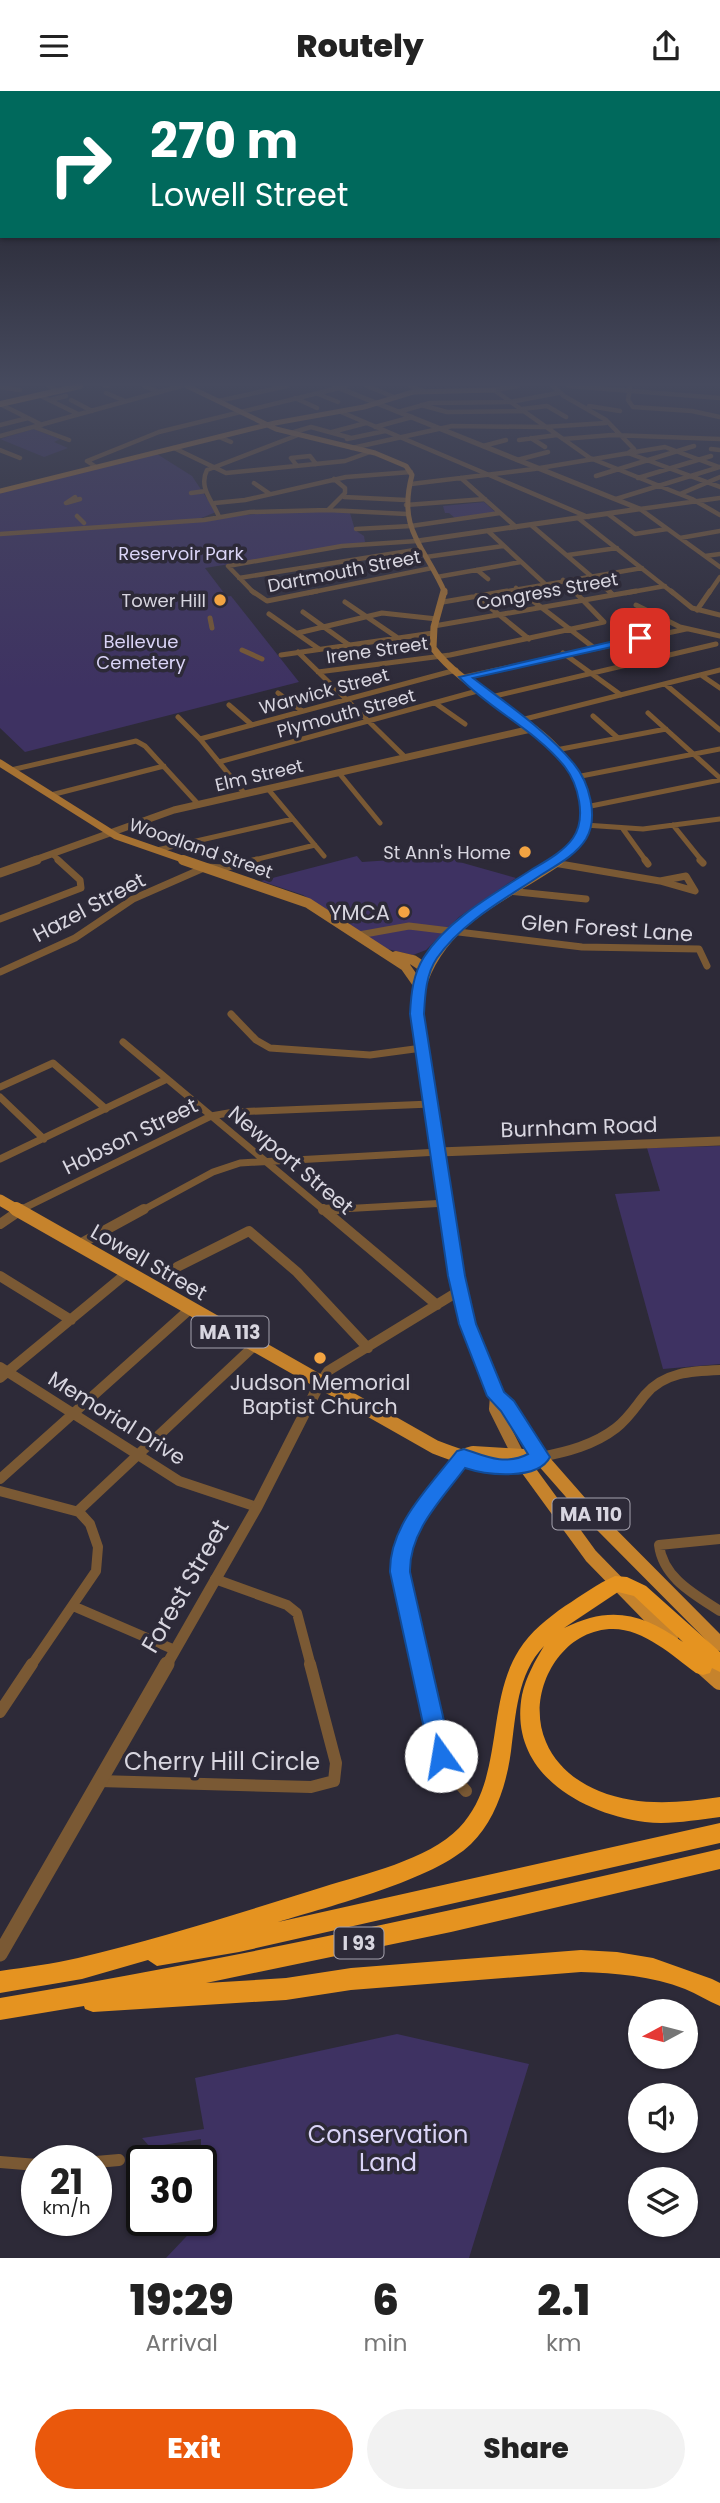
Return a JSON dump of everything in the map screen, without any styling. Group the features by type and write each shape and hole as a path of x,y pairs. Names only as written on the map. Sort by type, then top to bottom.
{"highway":[{"path":"73,1970 249,1921 398,1873 463,1838 480,1816 500,1771 509,1698 514,1678 526,1655 556,1623 615,1584 627,1585 640,1591 711,1665"},
{"path":"711,1665 644,1629 614,1621 585,1626 560,1641 545,1658 533,1688 531,1723 537,1745 548,1765 564,1783 589,1797 648,1813 720,1807"},
{"name":"I 93","path":"0,1982 239,1941 720,1833"},
{"name":"I 93","path":"0,2009 227,1970 372,1940 720,1859"},
{"path":"43,2003 138,2000 247,1992 351,1979 581,1961 614,1961 647,1967 704,1985 720,1995"}],"main road":[{"path":"410,487 406,502 407,514 417,541 444,592 435,626 433,648 439,656"},
{"name":"MA 110","path":"439,656 556,750 576,777 586,807 584,825 575,845 554,863 508,891 454,931 434,953 419,986 417,1014 422,1048 459,1291 473,1341 496,1396 507,1406 540,1457 583,1506 720,1644"},
{"name":"Woodland Street","path":"0,763 111,833 298,898 385,952 425,968"},
{"path":"405,962 434,953"},
{"name":"Woodland Street","path":"405,962 419,986"},
{"name":"Lowell Street","path":"0,1201 418,1438 464,1456 472,1463 484,1465 540,1457"},
{"name":"MA 110","path":"496,1396 495,1409 522,1461 581,1544 615,1584"},
{"path":"711,1665 720,1681"}],"street":[{"path":"205,487 215,503 219,517"},
{"path":"260,487 270,494"},
{"path":"215,503 299,487"},
{"path":"344,487 344,497"},
{"path":"471,487 516,527"},
{"path":"518,487 587,517"},
{"path":"586,487 640,509 720,567"},
{"path":"616,499 655,487"},
{"path":"662,487 698,501 720,515"},
{"path":"680,494 698,487"},
{"path":"191,492 206,491"},
{"path":"328,510 344,497 459,503 485,499"},
{"path":"421,549 239,578 229,569 229,564 342,546 417,541 720,498"},
{"path":"0,534 219,517 240,513 328,510 407,514"},
{"path":"356,529 411,526 500,513"},
{"path":"608,514 635,534"},
{"path":"77,516 84,523"},
{"path":"578,518 696,610 720,615"},
{"path":"531,525 612,594"},
{"path":"625,535 667,529"},
{"path":"488,531 544,583"},
{"path":"680,538 720,531"},
{"path":"426,557 503,546"},
{"path":"568,555 617,548"},
{"path":"705,556 720,554"},
{"path":"437,576 521,562"},
{"name":"Dartmouth Street","path":"239,578 262,600 432,568"},
{"path":"443,602 642,568"},
{"path":"477,570 488,579"},
{"path":"696,610 720,577"},
{"path":"562,580 580,599"},
{"name":"Congress Street","path":"435,626 665,586"},
{"path":"516,588 593,647"},
{"path":"709,594 720,596"},
{"path":"476,596 529,639"},
{"name":"Irene Street","path":"318,672 439,656 572,631 604,622 580,599"},
{"path":"345,602 398,638"},
{"path":"636,605 686,629 720,636"},
{"path":"303,612 349,645"},
{"path":"298,633 382,613 435,626"},
{"path":"269,614 320,649"},
{"path":"210,618 212,628"},
{"path":"281,655 398,638 435,626"},
{"path":"464,677 563,653 686,629"},
{"path":"491,698 716,644"},
{"path":"242,650 262,659"},
{"path":"298,652 406,758"},
{"path":"563,653 621,695"},
{"name":"Warwick Street","path":"201,739 456,670"},
{"path":"521,720 720,670"},
{"path":"701,675 720,688"},
{"path":"666,684 720,730"},
{"name":"Plymouth Street","path":"219,762 481,690"},
{"path":"278,693 302,712"},
{"path":"435,703 465,724"},
{"path":"229,705 252,725"},
{"path":"648,713 720,779"},
{"path":"593,716 618,738"},
{"path":"178,717 201,739 245,794"},
{"name":"Elm Street","path":"0,873 160,814 531,729"},
{"path":"556,750 666,729"},
{"path":"11,770 136,741 142,743 199,804"},
{"path":"576,777 720,749"},
{"path":"51,795 164,766"},
{"path":"339,773 380,823"},
{"path":"586,807 720,779"},
{"path":"268,789 324,856"},
{"path":"157,850 293,819"},
{"path":"584,825 623,829 720,819"},
{"path":"673,825 703,863"},
{"path":"623,829 648,865"},
{"name":"Hazel Street","path":"0,972 75,938 128,901 206,867 223,868 315,845"},
{"path":"0,919 81,888 80,880 52,854"},
{"path":"554,863 660,881 695,891 687,876 660,881"},
{"path":"508,891 586,899"},
{"path":"359,935 403,926 454,931"},
{"name":"Glen Forest Lane","path":"454,931 582,947 699,949 707,966"},
{"path":"231,1014 256,1040 270,1048 370,1055 422,1048"},
{"name":"Newport Street","path":"123,1042 437,1305"},
{"path":"0,1087 53,1063 106,1109"},
{"path":"0,1159 167,1079"},
{"path":"0,1097 44,1139"},
{"name":"Hobson Street","path":"0,1224 18,1211 211,1116 234,1112 431,1104"},
{"name":"Burnham Road","path":"439,1152 720,1141"},
{"path":"78,1245 213,1172 233,1164 263,1159 439,1152"},
{"path":"323,1210 447,1203"},
{"path":"177,1267 245,1231 251,1233 297,1272 368,1348"},
{"path":"3,1372 127,1273"},
{"path":"0,1276 71,1320"},
{"name":"Forest Street","path":"0,1954 257,1507 328,1371 459,1291"},
{"path":"0,1479 190,1309"},
{"path":"78,1511 254,1346"},
{"path":"540,1457 592,1443 613,1431 648,1391 665,1378 720,1370"},
{"name":"Memorial Drive","path":"3,1372 179,1481 257,1507"},
{"path":"464,1456 414,1522 403,1543 399,1565 444,1766 466,1791"},
{"path":"0,1491 78,1511 88,1519 99,1549 99,1562 73,1606 0,1712"},
{"path":"720,1539 659,1545 661,1562 666,1570 720,1611"},
{"name":"Cherry Hill Circle","path":"99,1781 312,1787 334,1781 335,1763 297,1613 287,1605 215,1579"},
{"path":"73,1606 175,1650"},
{"path":"112,2161 119,2160"},
{"path":"0,2162 21,2164"}],"green space":[{"name":"Bellevue Cemetery","path":"24,487 199,487 216,512 199,519 121,525 122,527 255,514 335,511 350,513 355,530 364,536 365,542 205,568 224,593 220,595 231,596 299,682 25,752 0,728 0,493"},
{"path":"484,502 495,512 455,518 445,513 443,506"},
{"name":"YMCA","path":"357,856 362,862 451,856 456,861 516,878 459,917 426,950 413,955 387,949 303,895 261,881"},
{"path":"720,1146 720,1364 663,1369 615,1194 660,1191 647,1148"},
{"name":"Conservation Land","path":"397,2034 529,2064 469,2258 166,2258 187,2236 217,2236 217,2145 201,2145 201,2139 148,2145 142,2138 204,2129 195,2078"}],"place":[{"name":"Tower Hill","path":"220,600"},
{"name":"St Ann's Home","path":"525,852"},
{"name":"YMCA","path":"404,912"},
{"name":"Judson Memorial Baptist Church","path":"320,1358"}],"route":[{"path":"441,1756 400,1572 403,1543 419,1515 464,1456 472,1463 497,1467 524,1465 540,1457 507,1406 496,1396 467,1324 459,1291 417,1014 418,988 429,959 446,939 484,907 566,853 581,837 586,817 582,790 571,768 556,750 464,677 640,638"}],"park label":[{"name":"Reservoir Park","path":"181,553"}]}
